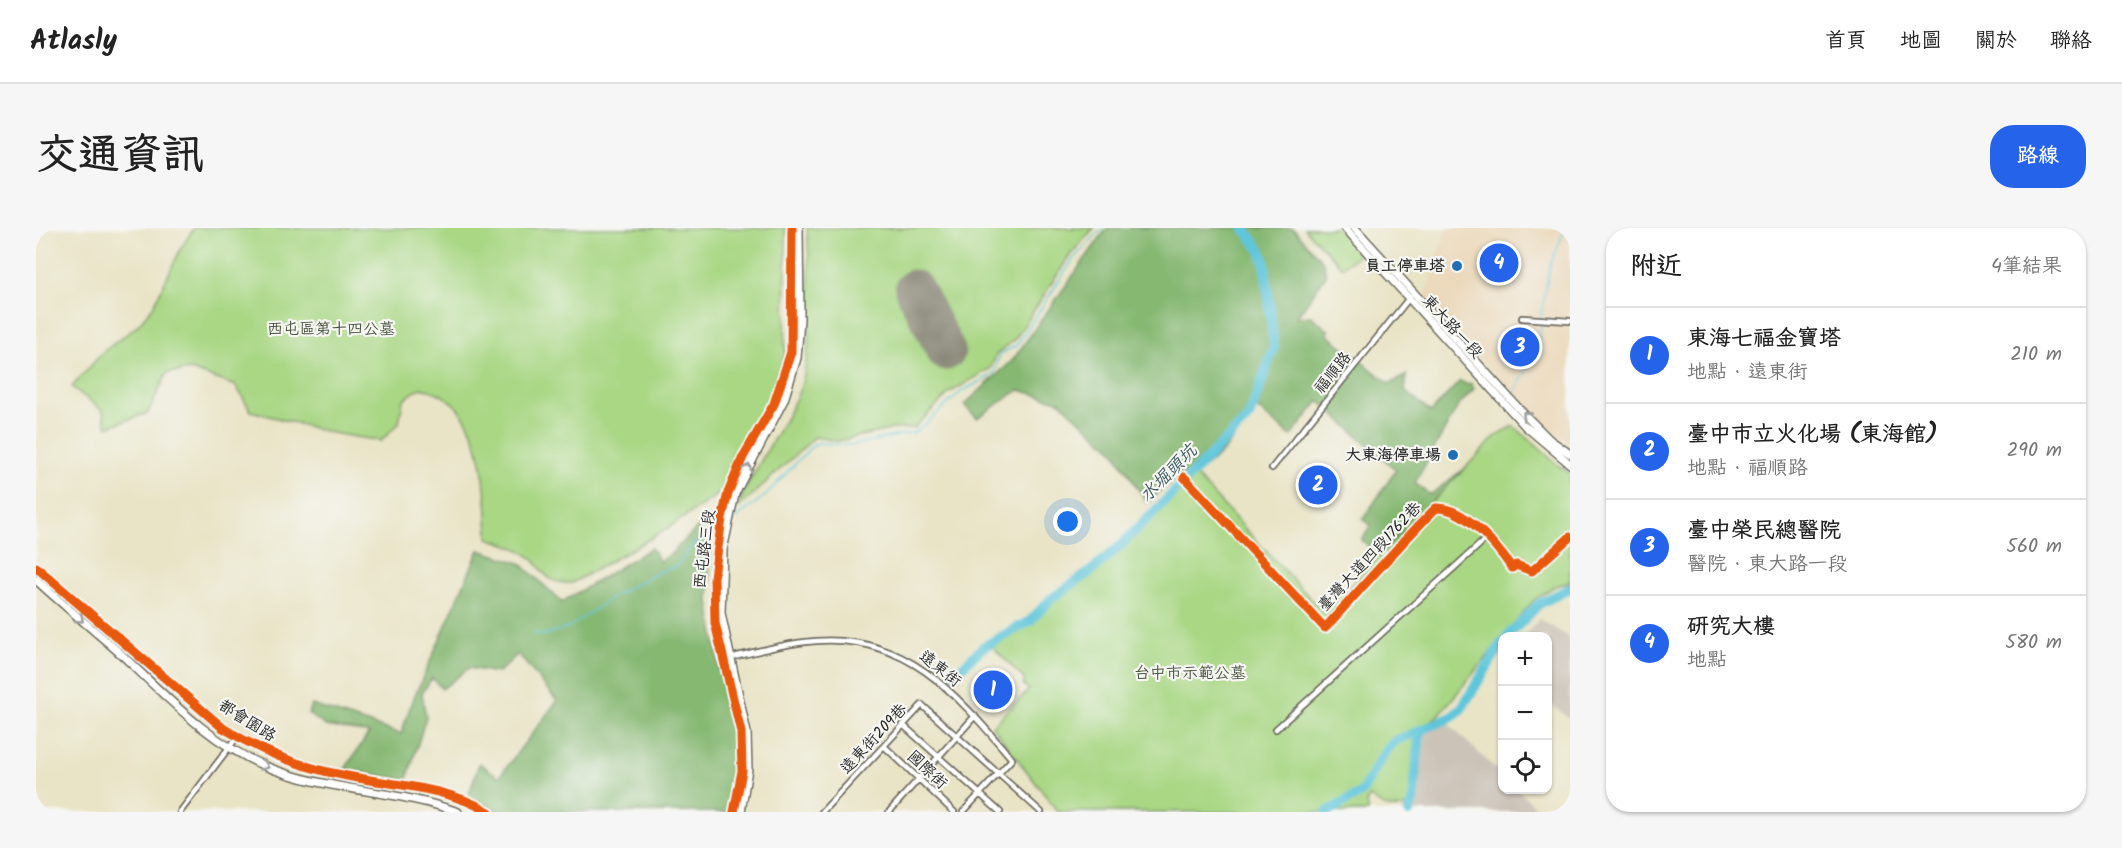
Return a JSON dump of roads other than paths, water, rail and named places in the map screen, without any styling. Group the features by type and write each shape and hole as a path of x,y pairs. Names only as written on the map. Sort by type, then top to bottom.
{"street":[{"name":"西屯路三段","path":"734,812 742,771 741,732 714,601 722,519 728,493 743,457 774,404 791,352 792,228"},
{"name":"西屯路三段","path":"741,812 748,769 747,733 745,714 725,659 721,613 723,550 735,494 784,400 797,358 800,319 799,228"},
{"name":"東大路一段","path":"1345,228 1545,435 1570,454"},
{"name":"東大路一段","path":"1355,228 1410,296"},
{"name":"福順路","path":"1272,468 1410,296"},
{"path":"1522,318 1570,321"},
{"name":"東大路一段","path":"1437,325 1524,426 1570,464"},
{"name":"臺灣大道四段1762巷","path":"1184,477 1325,628 1366,584 1381,563 1436,508 1448,507 1488,537 1512,567 1516,565 1532,571 1570,537"},
{"path":"1276,729 1488,537"},
{"name":"都會園路","path":"36,567 223,728 237,737 273,755 308,768 437,792 489,812"},
{"name":"都會園路","path":"36,580 184,712 231,747 263,766 307,781 426,801 459,812"},
{"name":"遠東街","path":"725,659 817,640 872,646 923,668 975,716 1012,759 963,812"},
{"name":"遠東街209巷","path":"822,812 922,705 1041,812"},
{"path":"889,812 975,716"},
{"path":"903,725 1000,812"},
{"path":"180,812 237,737"},
{"name":"國際街","path":"884,746 954,812"}],"waterway":[{"path":"732,521 765,496 810,448 819,443 852,445 916,432 961,392 994,374 1000,354 1017,345 1074,258 1103,228"},
{"name":"水堀頭坑","path":"955,674 983,647 1030,621 1051,599 1090,572 1119,547 1249,417 1274,347 1265,264 1261,251 1244,228"},
{"path":"1541,317 1550,265 1566,228"},
{"path":"1513,395 1535,351 1541,321"},
{"path":"532,633 544,635 568,628 617,594 661,571 677,566 693,545 715,531"},
{"path":"1512,632 1539,604 1570,588"},
{"path":"1327,812 1361,793 1385,752 1395,741 1452,717 1461,709 1498,649"},
{"path":"1409,812 1413,802 1420,730"}],"place":[{"name":"研究大樓","path":"1499,263"},
{"name":"員工停車塔","path":"1457,266"},
{"name":"臺中榮民總醫院","path":"1520,347"},
{"name":"大東海停車場","path":"1453,455"},
{"name":"臺中市立火化場 (東海館)","path":"1318,485"},
{"name":"東海七福金寶塔","path":"993,690"}],"park label":[{"name":"西屯區第十四公墓","path":"331,329"},
{"name":"台中市示範公墓","path":"1190,673"}]}
